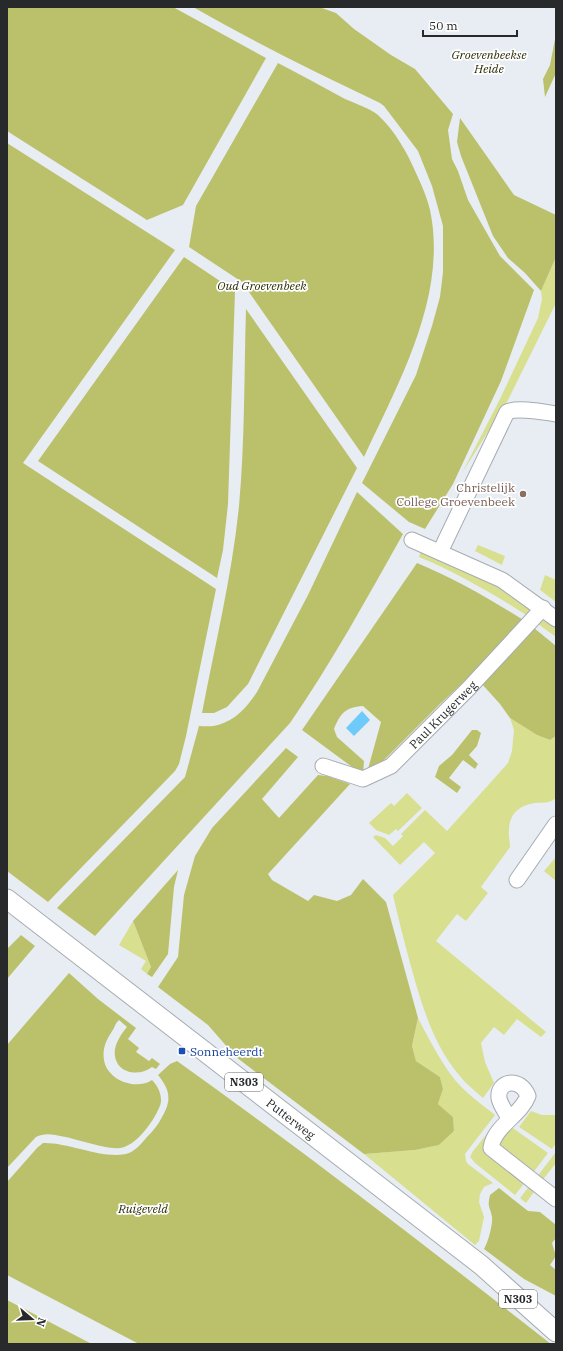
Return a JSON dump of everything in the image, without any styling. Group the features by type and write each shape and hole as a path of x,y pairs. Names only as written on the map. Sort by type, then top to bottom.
{"main road":[{"name":"Putterweg","path":"7,899 481,1265 556,1316"},
{"name":"Putterweg","path":"481,1265 556,1332"}],"street":[{"path":"440,552 507,412 511,410 519,410 556,414"},
{"path":"412,540 502,580 543,608 556,619"},
{"name":"Paul Krugerweg","path":"322,766 363,779 391,766 469,688 543,608"},
{"path":"517,880 556,824"},
{"path":"509,1118 492,1141 491,1148 556,1199"}],"green space":[{"path":"7,7 173,7 266,58 183,205 147,220 7,131"},
{"path":"193,7 319,7 336,13 354,29 391,55 415,69 453,114 448,130 452,159 458,171 468,200 500,256 534,290 501,381 453,484 425,529 409,522 362,483 416,375 440,297 443,272 443,226 432,186 418,151 384,106 380,103 239,33"},
{"path":"556,34 556,73 545,97 543,79 550,65"},
{"name":"Oud Groevenbeek","path":"278,63 378,115 390,128 405,150 422,186 430,210 434,242 432,274 426,306 417,337 405,368 364,457 242,282 189,247 196,206"},
{"path":"460,118 514,195 556,215 556,257 541,291 525,273 508,258 493,236 461,156 457,142"},
{"path":"7,143 175,250 23,463 216,589 179,764 175,771 48,902 7,871"},
{"path":"184,257 235,291 228,504 223,550 217,578 38,461"},
{"path":"556,257 556,303 508,400 462,473 500,399 538,318 542,299 541,291"},
{"path":"246,309 357,468 248,684 227,707 214,713 202,713 228,584 239,506 243,433"},
{"path":"357,492 403,534 349,630 290,723 95,936 57,908 185,777 199,726 216,726 230,720 245,708 253,698 308,595"},
{"path":"478,545 505,556 502,565 475,551"},
{"path":"424,550 499,587 533,612 531,618 476,585 419,557 421,551"},
{"path":"417,563 472,590 525,621 497,651 441,703 377,767 368,769 381,722 363,706 352,708 344,712 334,729 337,737 364,761 363,775 302,730"},
{"path":"545,575 556,580 556,602 540,590"},
{"path":"541,621 546,621 556,627 556,637 538,624"},
{"path":"534,628 556,646 556,736 550,740 537,735 510,718 500,704 481,683"},
{"path":"510,718 537,735 550,740 556,736 556,798 548,802 530,804 517,810 510,823 510,847 481,887 488,893 466,921 457,914 436,941 546,1032 541,1037 517,1019 504,1035 494,1027 481,1043 485,1062 494,1083 483,1098 459,1075 450,1063 428,1022 418,992 393,895 435,853 424,842 400,865 373,837 376,835 385,838 393,846 403,836 401,834 425,810 447,831 508,763 512,751 514,730"},
{"path":"472,730 477,730 481,733 477,746 469,755 478,764 475,769 463,760 449,778 461,787 457,793 435,777 439,766 452,755"},
{"path":"286,748 298,757 262,799 279,818 318,775 327,776 350,784 268,874 272,880 308,901 314,895 337,901 351,895 363,879 386,902 418,1018 412,1046 416,1061 440,1077 443,1089 438,1104 453,1117 454,1131 439,1145 415,1150 364,1154 236,1057 208,1025 158,987 178,957 184,895 195,856 212,828"},
{"path":"407,793 422,808 398,831 396,829 389,835 376,830 369,823 391,803 394,806"},
{"path":"556,857 556,881 544,871"},
{"path":"178,870 174,887 168,954 152,977 147,974 151,967 133,921"},
{"path":"133,921 151,967 147,974 141,969 146,961 119,945"},
{"path":"21,935 35,946 7,979 7,949"},
{"path":"69,973 98,999 136,1028 128,1039 139,1048 136,1052 149,1061 152,1058 160,1064 156,1069 152,1067 146,1071 139,1072 126,1071 121,1068 115,1057 115,1049 120,1037 127,1027 119,1020 106,1043 104,1060 106,1067 116,1078 123,1082 138,1084 152,1080 160,1093 161,1101 153,1120 138,1138 126,1146 114,1148 99,1146 57,1135 42,1135 36,1137 7,1168 7,1045"},
{"path":"418,1018 440,1058 455,1080 469,1094 495,1115 465,1154 468,1164 493,1183 484,1187 480,1194 479,1202 484,1217 479,1241 475,1245 364,1154 415,1150 439,1145 454,1131 453,1117 438,1104 443,1089 440,1077 416,1061 412,1046"},
{"name":"Ruigeveld","path":"177,1061 319,1165 551,1344 139,1344 7,1275 7,1182 43,1143 53,1143 110,1155 120,1155 134,1150 155,1128 167,1105 167,1090 158,1075 170,1064"},
{"path":"531,1111 542,1115 556,1115 556,1143 552,1149 519,1127"},
{"path":"499,1119 500,1120 487,1140 526,1181 515,1195 475,1163 470,1157 473,1151"},
{"path":"510,1126 548,1153 532,1174 500,1150 498,1142"},
{"path":"556,1152 556,1163 541,1182 536,1178"},
{"path":"531,1184 536,1189 526,1203 520,1198"},
{"path":"499,1188 528,1211 540,1212 556,1225 556,1238 552,1243 556,1256 550,1265 556,1270 556,1296 524,1279 484,1249 489,1238 492,1224 489,1199 490,1195"},
{"path":"7,1300 88,1342 92,1344 7,1344"}],"water":[{"path":"362,711 370,720 354,736 346,728"}],"place":[{"name":"Christelijk College Groevenbeek","path":"523,494"},
{"name":"Sonneheerdt","path":"182,1051"}],"park label":[{"name":"Groevenbeekse Heide","path":"489,61"}]}
